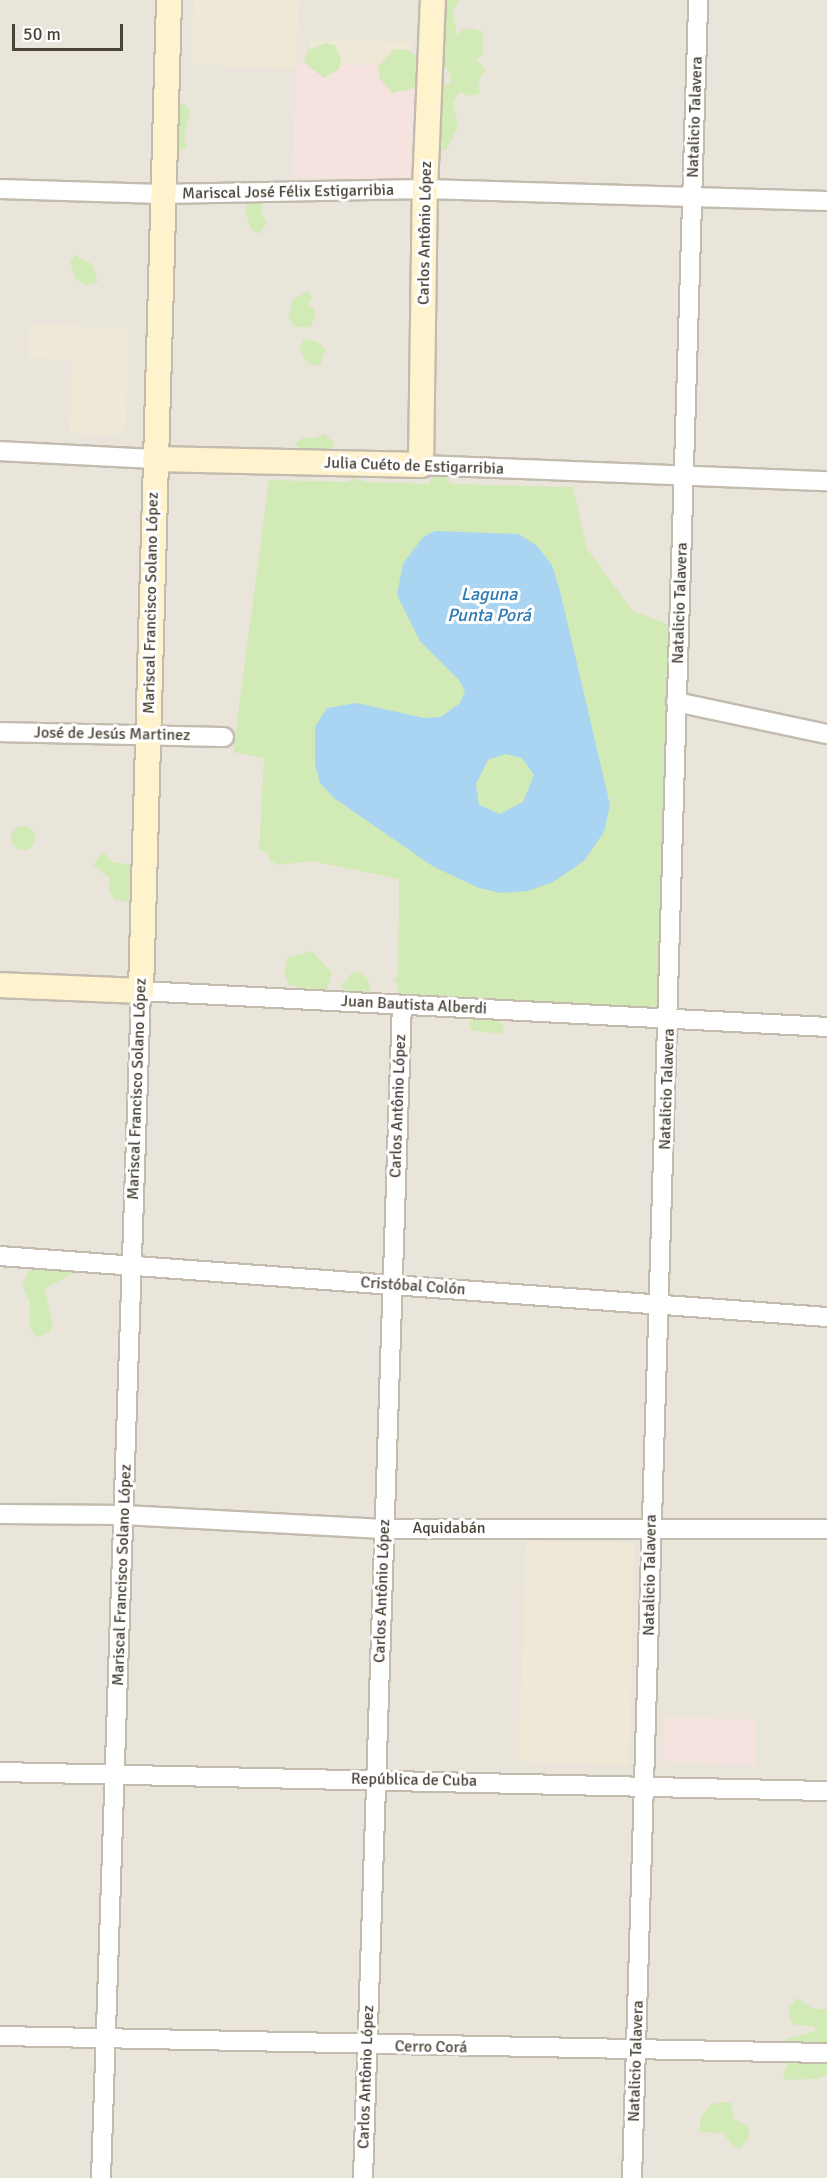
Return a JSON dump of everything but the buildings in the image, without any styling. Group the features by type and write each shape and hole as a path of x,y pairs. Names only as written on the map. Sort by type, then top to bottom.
{"street":[{"name":"Mariscal Francisco Solano López","path":"101,2178 141,991 168,0"},
{"name":"Carlos Antônio López","path":"421,465 424,189 433,0"},
{"name":"Natalicio Talavera","path":"632,2178 698,0"},
{"name":"Mariscal José Félix Estigarribia","path":"0,189 161,194 424,189 693,195 827,201"},
{"name":"Julia Cuéto de Estigarribia","path":"0,451 155,459 421,465 827,481"},
{"path":"676,702 827,734"},
{"name":"José de Jesús Martinez","path":"0,732 224,737"},
{"name":"Juan Bautista Alberdi","path":"0,985 669,1016 827,1027"},
{"name":"Carlos Antônio López","path":"363,2178 402,1005"},
{"name":"Cristóbal Colón","path":"0,1256 827,1317"},
{"name":"Aquidabán","path":"0,1514 124,1515 384,1529 651,1527 827,1529"},
{"name":"República de Cuba","path":"0,1772 645,1785 827,1791"},
{"name":"Cerro Corá","path":"0,2036 367,2046 827,2054"}],"shaded area":[{"path":"0,0 827,0 827,2178 0,2178"},
{"path":"194,0 299,0 295,69 191,64"},
{"path":"310,40 410,42 410,65 310,63"},
{"path":"296,63 414,67 411,181 293,177"},
{"path":"29,325 128,328 126,428 118,435 70,433 73,359 28,358"},
{"path":"526,1541 634,1543 629,1765 519,1761"},
{"path":"665,1717 755,1720 755,1765 664,1761"}],"green space":[{"path":"437,0 459,0 453,11 457,37 461,30 470,28 483,32 483,54 476,60 486,69 478,81 480,93 469,96 460,92 453,101 458,127 446,150 440,151 435,147 441,131 432,122 435,92 451,82 449,70 438,65 411,89 392,93 380,79 378,67 394,49 408,50 418,57 423,53"},
{"path":"325,43 335,45 341,59 339,69 324,78 304,63 308,50"},
{"path":"182,103 190,109 184,139 187,147 175,154 173,104"},
{"path":"249,185 263,202 261,212 267,222 259,234 251,229 246,215"},
{"path":"75,255 92,264 98,282 86,285 76,279 70,263"},
{"path":"308,291 312,298 307,305 314,308 316,316 310,327 296,327 288,319 293,299"},
{"path":"304,339 315,341 326,349 320,365 309,364 299,350"},
{"path":"325,434 334,443 330,454 301,451 295,444 304,437 312,439"},
{"path":"434,474 441,474 452,484 573,487 587,549 633,611 675,627 665,1012 398,999 398,984 394,981 398,974 399,879 311,861 279,865 269,860 268,852 259,850 264,758 233,752 269,480 349,482 352,478 367,482 428,484"},
{"path":"23,826 32,829 35,838 32,847 23,850 14,847 11,838 14,829"},
{"path":"103,852 113,862 135,865 138,890 127,901 115,900 109,891 110,878 93,865"},
{"path":"312,951 332,973 327,991 289,985 284,973 288,957"},
{"path":"360,972 368,979 371,992 366,998 349,994 341,986 352,973"},
{"path":"484,1012 499,1022 504,1029 501,1034 470,1030 470,1015"},
{"path":"50,1251 58,1251 70,1260 71,1274 45,1289 53,1325 50,1332 37,1337 30,1328 30,1303 22,1284 32,1264"},
{"path":"797,1998 813,2009 827,2009 827,2074 818,2079 786,2080 783,2074 788,2063 794,2061 785,2039 816,2031 813,2026 794,2025 790,2020 789,2008"},
{"path":"732,2103 733,2119 748,2125 749,2137 741,2148 735,2148 723,2133 699,2132 701,2117 712,2104"}],"water":[{"name":"Laguna Punta Porá","path":"435,531 519,534 537,546 552,565 560,591 610,805 604,832 584,861 553,882 528,891 501,893 479,888 434,867 334,798 320,783 315,764 315,727 327,708 357,703 424,718 441,717 460,703 465,691 459,680 420,641 397,595 403,564 423,537","holes":["505,754 522,758 534,775 523,802 500,814 479,805 476,784 488,760"]}]}
